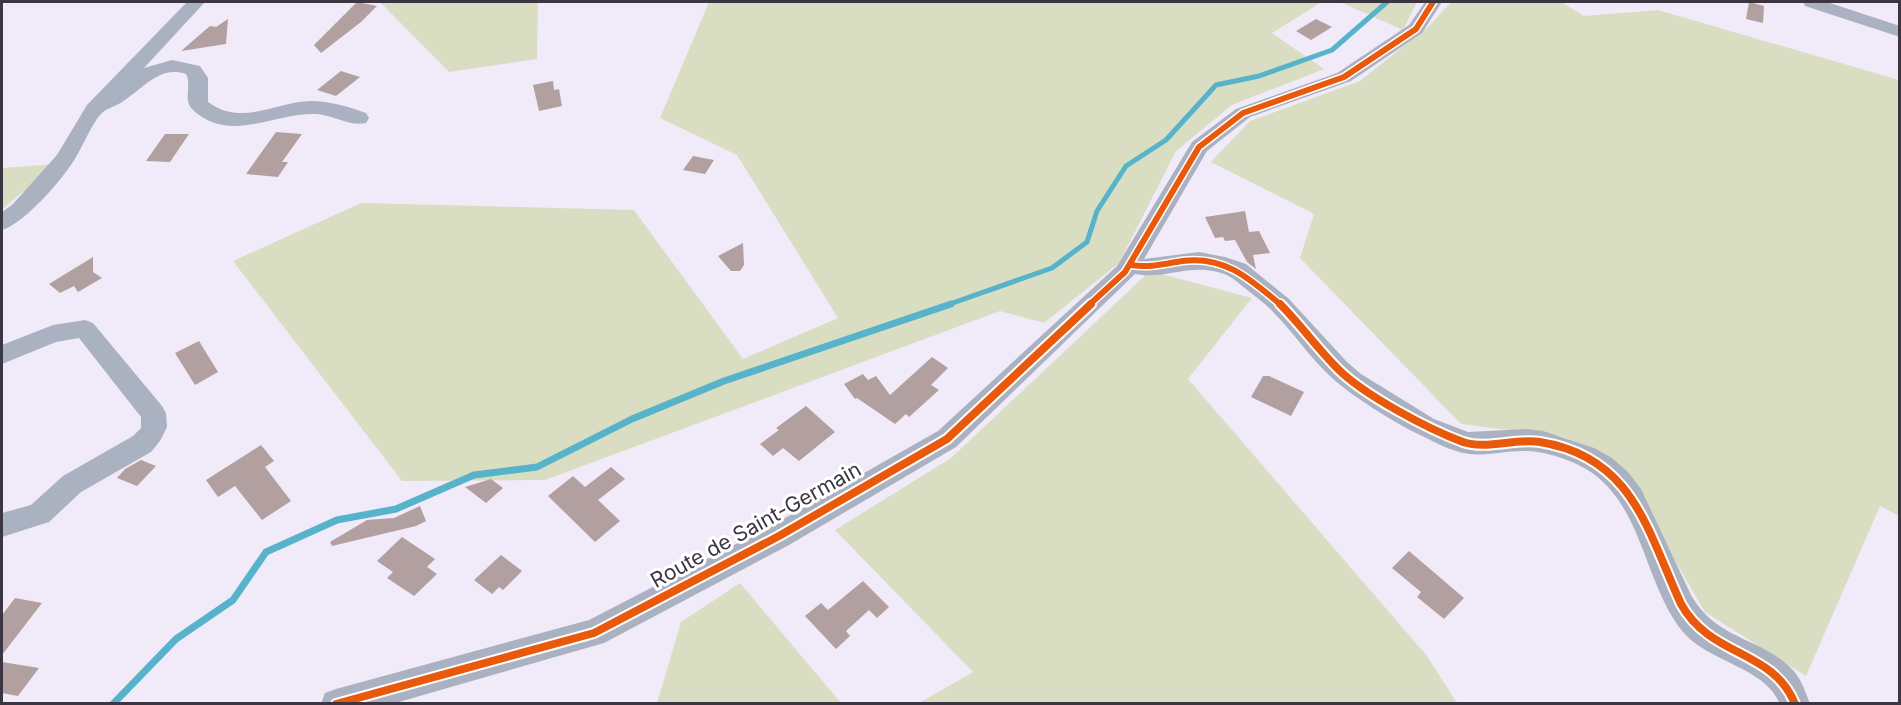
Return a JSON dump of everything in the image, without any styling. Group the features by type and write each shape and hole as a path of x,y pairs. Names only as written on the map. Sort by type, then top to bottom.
{"street":[{"path":"2,242 5,238 5,230 2,224 20,210 65,159 94,109 198,2"},
{"name":"Route de Saint-Germain","path":"336,704 594,633 779,536 946,439 1118,281 1131,265 1199,147 1243,113 1344,77 1416,29 1433,2"},
{"path":"1811,2 1899,32"},
{"path":"94,109 121,95 143,74 172,66 193,70 198,78 198,104 208,112 228,121 241,121 303,108 325,108 359,118"},
{"path":"1131,265 1147,268 1198,260 1238,270 1281,305 1338,369 1352,381 1425,426 1446,436 1479,444 1527,440 1543,442 1585,456 1603,466 1619,480 1632,497 1690,619 1705,634 1772,671 1788,686 1795,704"},
{"path":"2,355 40,339 76,328 85,328 153,413 156,424 152,435 142,444 72,484 39,514 2,525"}],"green space":[{"path":"380,2 538,2 537,59 449,72"},
{"path":"709,2 1322,2 1272,33 1324,69 1232,105 1176,151 1119,263 1044,323 1000,311 545,480 402,481 233,261 361,203 634,210 743,359 838,318 737,155 660,118"},
{"path":"1340,2 1417,2 1403,30"},
{"path":"1451,2 1561,2 1584,16 1658,10 1899,80 1899,516 1880,506 1806,676 1705,612 1625,475 1564,437 1461,424 1300,258 1314,214 1211,162 1250,121 1360,81 1430,25"},
{"path":"57,164 2,209 2,168"},
{"path":"1150,271 1252,298 1188,379 1427,656 1457,703 919,703 973,672 835,530 951,458"},
{"path":"740,583 841,703 657,703 681,622"}],"building":[{"path":"357,2 377,6 361,22 321,53 314,45"},
{"path":"1749,2 1764,6 1763,23 1746,19"},
{"path":"228,19 226,44 181,51 210,26 216,27"},
{"path":"1316,19 1332,27 1311,40 1296,31"},
{"path":"341,71 360,77 336,96 317,90"},
{"path":"553,81 554,90 559,89 562,106 539,111 533,85"},
{"path":"276,132 302,134 282,162 288,162 278,177 246,174"},
{"path":"165,134 189,134 170,162 146,161"},
{"path":"693,156 714,160 705,174 683,170"},
{"path":"1245,211 1249,232 1259,231 1270,253 1253,255 1256,269 1247,262 1235,240 1225,241 1223,237 1215,238 1205,217"},
{"path":"743,243 744,265 740,271 731,271 718,256"},
{"path":"93,257 93,272 102,278 78,292 74,286 60,293 49,284"},
{"path":"199,341 218,372 195,385 175,353"},
{"path":"932,357 948,368 931,385 939,390 909,417 906,414 895,424 857,398 855,399 844,384 863,374 868,380 876,376 890,395"},
{"path":"1263,376 1269,376 1304,392 1291,416 1251,397"},
{"path":"806,406 835,432 799,461 783,448 773,456 760,444 779,430 776,428"},
{"path":"261,445 274,461 265,467 291,501 262,520 235,486 218,497 206,480"},
{"path":"141,460 156,466 137,486 117,478 125,469"},
{"path":"611,467 625,479 598,500 620,521 595,542 548,496 573,476 585,487"},
{"path":"491,479 503,488 486,503 465,487"},
{"path":"420,506 426,521 416,526 332,546 330,542 367,520 394,518"},
{"path":"402,537 435,559 427,567 437,574 414,596 387,578 393,572 377,561"},
{"path":"1409,551 1464,598 1444,619 1417,597 1421,592 1392,568"},
{"path":"501,555 522,571 503,590 499,587 492,594 474,580"},
{"path":"863,581 889,607 877,618 869,610 846,631 850,636 836,649 805,616 821,603 828,610"},
{"path":"15,598 42,603 2,655 2,615"},
{"path":"2,662 39,668 18,696 2,693"}],"waterway":[{"path":"947,305 1052,268 1087,242 1097,211 1126,166 1166,140 1216,85 1259,76 1332,50 1387,2"},
{"path":"113,704 176,639 233,600 266,552 337,520 396,509 474,475 537,467 632,419 724,381 951,304"}],"cycle path":[{"path":"336,704 594,633 779,536 947,439 1125,272 1199,147 1243,113 1344,77 1416,29 1433,2"},
{"path":"1131,265 1147,268 1199,260 1238,270 1281,305 1338,369 1352,381 1425,426 1466,443 1527,440 1543,442 1585,456 1603,466 1619,480 1632,497 1681,604 1691,620 1700,630 1716,641 1769,669 1781,679 1795,704"}]}
